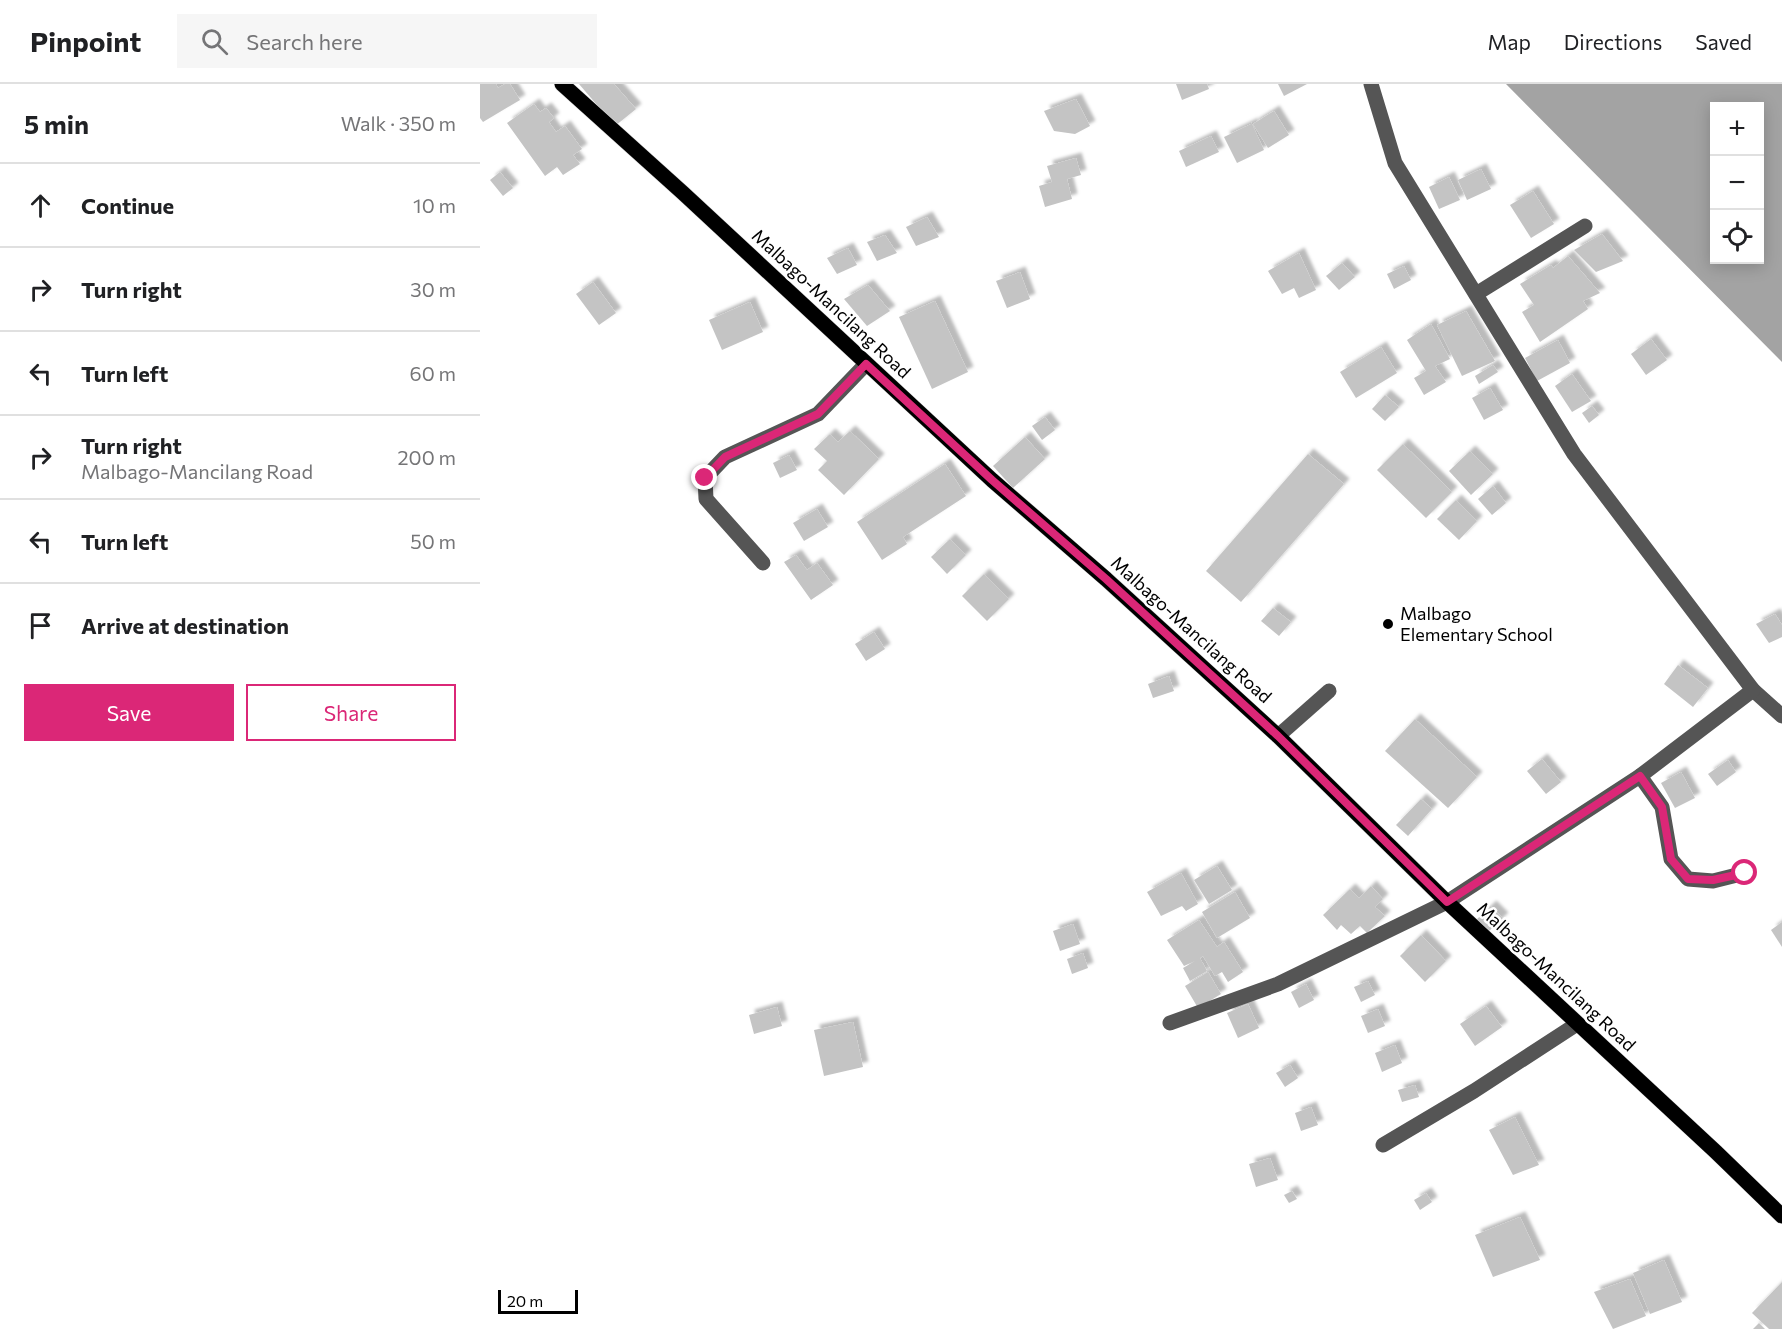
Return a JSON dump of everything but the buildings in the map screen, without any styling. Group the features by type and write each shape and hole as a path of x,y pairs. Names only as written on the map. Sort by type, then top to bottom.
{"main road":[{"name":"Malbago-Mancilang Road","path":"562,84 992,480 1106,579 1278,736 1447,902 1782,1216"}],"street":[{"path":"1371,84 1395,163 1574,454 1753,690 1782,716"},
{"path":"1476,294 1585,226"},
{"path":"764,563 706,499 705,478 725,457 818,414 866,364"},
{"path":"1170,1023 1278,984 1447,902 1640,776 1753,690"},
{"path":"1278,736 1329,691"},
{"path":"1640,776 1662,807 1671,859 1688,879 1713,880 1745,873"},
{"path":"1383,1145 1474,1091 1576,1024"}],"shaded area":[{"path":"1506,84 1782,84 1782,362"}],"place":[{"name":"Malbago Elementary School","path":"1388,624"}],"route":[{"path":"705,478 725,457 818,414 866,364 1278,736 1447,902 1640,776 1662,807 1671,859 1688,879 1713,880 1745,873"}]}
